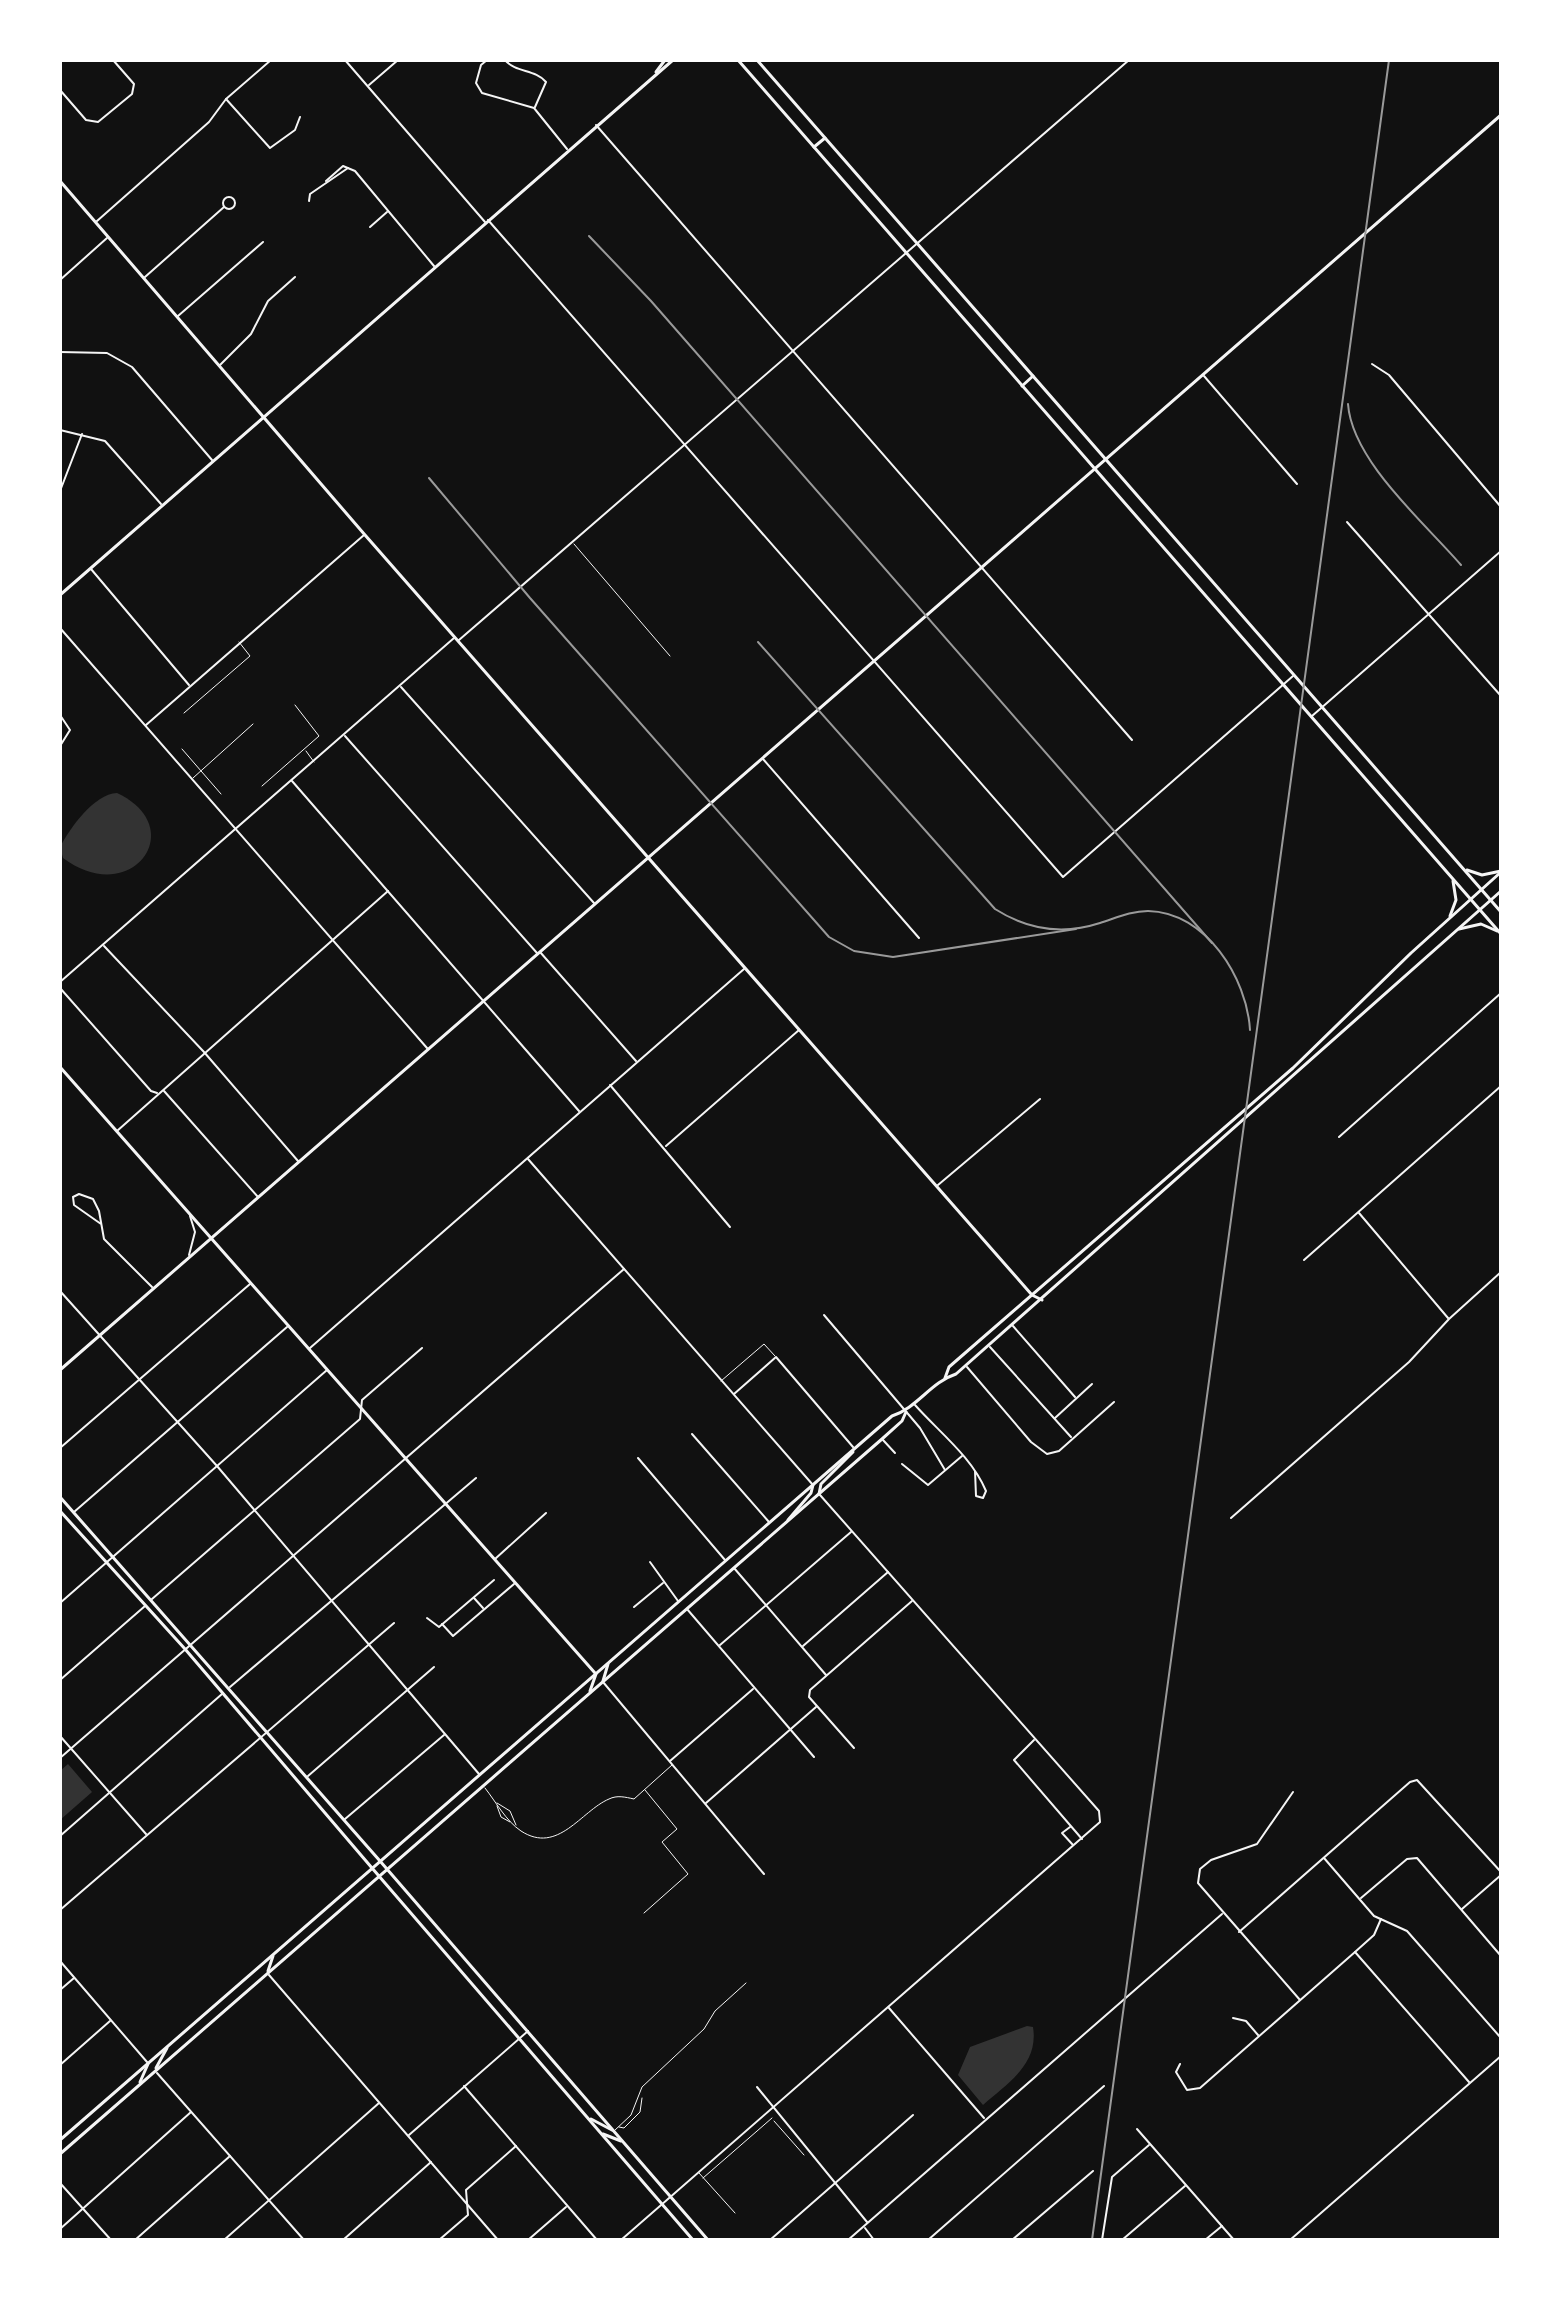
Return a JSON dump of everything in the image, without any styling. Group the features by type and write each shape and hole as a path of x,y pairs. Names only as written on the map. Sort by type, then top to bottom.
{"main road":[{"path":"656,72 665,60"},
{"path":"60,595 673,60"},
{"path":"738,60 1501,933"},
{"path":"757,60 1501,912"},
{"path":"60,1370 1501,115"},
{"path":"814,147 825,138"},
{"path":"60,181 744,969 1032,1295 1042,1300"},
{"path":"1022,386 1033,376"},
{"path":"1188,576 1199,566"},
{"path":"1462,867 1482,875 1501,872"},
{"path":"945,1378 949,1367 1255,1102 1501,872"},
{"path":"1449,919 1456,900 1452,878"},
{"path":"60,2154 882,1439 902,1421 914,1404 945,1378 966,1366 1042,1300 1501,891"},
{"path":"1457,930 1481,924 1501,933"},
{"path":"60,1067 596,1674"},
{"path":"60,2140 892,1416 906,1412"},
{"path":"819,1494 821,1484 848,1461 855,1449"},
{"path":"787,1522 793,1510 811,1493 813,1485"},
{"path":"60,1497 192,1643 708,2240"},
{"path":"60,1511 185,1649 693,2240"},
{"path":"603,1682 608,1664"},
{"path":"590,1693 596,1674"},
{"path":"267,1973 275,1952"},
{"path":"218,2016 219,2002"},
{"path":"155,2071 167,2048"},
{"path":"138,2086 148,2063"},
{"path":"587,2117 614,2131"},
{"path":"602,2134 624,2143"}],"street":[{"path":"60,90 86,120 98,122 132,94 134,84 113,60"},
{"path":"96,222 209,122 226,99 271,60"},
{"path":"345,60 1063,877 1294,675"},
{"path":"368,86 398,60"},
{"path":"487,60 481,65 476,83 482,93 534,108 568,150"},
{"path":"505,60 512,67 538,75 546,82 534,108"},
{"path":"60,982 399,685 572,542 915,241 1129,60"},
{"path":"226,99 270,148 295,130 300,117"},
{"path":"596,125 1132,740"},
{"path":"309,201 310,194 337,169 349,167 434,266"},
{"path":"144,278 224,207"},
{"path":"370,227 388,211"},
{"path":"60,280 109,237"},
{"path":"177,317 263,242"},
{"path":"219,365 251,334 268,301 295,277"},
{"path":"60,352 107,353 132,367 212,460"},
{"path":"1372,364 1389,375 1501,507"},
{"path":"1202,374 1297,484"},
{"path":"60,430 82,434 110,445 162,505"},
{"path":"60,491 82,434"},
{"path":"1347,522 1501,696"},
{"path":"145,726 365,535"},
{"path":"1312,716 1501,551"},
{"path":"91,569 190,686"},
{"path":"60,628 428,1049"},
{"path":"399,685 594,904"},
{"path":"60,715 70,730 60,746"},
{"path":"344,735 637,1062"},
{"path":"762,758 919,938"},
{"path":"292,781 579,1112"},
{"path":"117,1132 388,890"},
{"path":"103,946 204,1052 299,1162"},
{"path":"309,1348 744,969"},
{"path":"60,988 151,1091 159,1094"},
{"path":"1339,1137 1501,993"},
{"path":"665,1147 799,1030"},
{"path":"610,1085 730,1227"},
{"path":"1304,1260 1501,1086"},
{"path":"163,1090 259,1198"},
{"path":"938,1185 1040,1099"},
{"path":"527,1158 813,1485"},
{"path":"101,1224 74,1205 73,1197 79,1194 93,1199 101,1224 104,1239 153,1288"},
{"path":"187,1260 195,1232 188,1211"},
{"path":"1358,1212 1449,1319"},
{"path":"60,1758 624,1269"},
{"path":"1231,1518 1409,1362 1449,1319 1501,1272"},
{"path":"60,1448 250,1284"},
{"path":"60,1291 217,1466 480,1775"},
{"path":"824,1315 906,1412 945,1470"},
{"path":"74,1513 289,1325"},
{"path":"1013,1325 1075,1397"},
{"path":"989,1346 1071,1437"},
{"path":"152,1599 360,1419 362,1400 422,1348"},
{"path":"733,1395 776,1357 855,1449"},
{"path":"966,1366 1031,1442 1047,1454 1059,1451 1071,1437 1114,1402"},
{"path":"60,1603 328,1369"},
{"path":"1055,1418 1092,1384"},
{"path":"914,1404 975,1471 986,1491 983,1498 976,1496 975,1471"},
{"path":"692,1434 770,1523"},
{"path":"882,1439 895,1453"},
{"path":"902,1464 923,1484 932,1484 963,1456"},
{"path":"638,1458 726,1561"},
{"path":"230,1687 476,1478"},
{"path":"621,2240 1100,1822 1099,1811 819,1494"},
{"path":"494,1559 546,1513"},
{"path":"719,1646 851,1532"},
{"path":"650,1562 678,1602"},
{"path":"734,1568 826,1676"},
{"path":"802,1647 888,1572"},
{"path":"427,1618 436,1627 442,1624 494,1580"},
{"path":"634,1607 664,1583"},
{"path":"442,1624 453,1636 514,1584"},
{"path":"473,1597 484,1609"},
{"path":"854,1748 808,1693 913,1600"},
{"path":"60,1680 145,1606"},
{"path":"687,1609 814,1757"},
{"path":"60,1910 394,1623"},
{"path":"307,1776 434,1667"},
{"path":"603,1682 764,1874"},
{"path":"671,1763 755,1687"},
{"path":"60,1836 222,1694"},
{"path":"704,1804 817,1706"},
{"path":"344,1820 445,1734"},
{"path":"60,1736 147,1835"},
{"path":"1035,1739 1014,1760 1082,1839"},
{"path":"1239,1932 1410,1782 1417,1780 1501,1873 1461,1910"},
{"path":"1293,1792 1257,1844 1211,1860 1200,1869 1198,1883 1300,2000"},
{"path":"1071,1826 1062,1833 1074,1846"},
{"path":"1359,1899 1413,1857 1501,1956"},
{"path":"1323,1858 1381,1919 1407,1931 1501,2038"},
{"path":"848,2240 1222,1914"},
{"path":"1180,2064 1177,2079 1187,2090 1195,2090 1374,1935 1381,1919"},
{"path":"1355,1952 1469,2083"},
{"path":"60,1961 148,2063"},
{"path":"267,1973 498,2240"},
{"path":"60,1990 75,1978"},
{"path":"889,2008 985,2119"},
{"path":"1233,2018 1246,2021 1259,2036"},
{"path":"60,2065 112,2020"},
{"path":"408,2135 528,2031"},
{"path":"1290,2240 1501,2056"},
{"path":"155,2071 304,2240"},
{"path":"464,2086 597,2240"},
{"path":"928,2240 1104,2086"},
{"path":"757,2087 865,2219 874,2240"},
{"path":"224,2240 379,2102"},
{"path":"60,2229 192,2111"},
{"path":"770,2240 913,2115"},
{"path":"1137,2129 1234,2240"},
{"path":"1102,2240 1112,2177 1150,2144"},
{"path":"439,2240 468,2215 466,2190 516,2146"},
{"path":"135,2240 231,2156"},
{"path":"343,2240 431,2162"},
{"path":"1012,2240 1093,2171"},
{"path":"60,2183 111,2240"},
{"path":"1122,2240 1186,2185"},
{"path":"528,2240 568,2206"},
{"path":"1205,2240 1222,2226"}],"lane":[{"path":"572,542 670,656"},
{"path":"184,713 250,656 239,642"},
{"path":"262,786 319,733 295,705"},
{"path":"193,778 253,724"},
{"path":"182,749 221,794"},
{"path":"304,749 314,762"},
{"path":"721,1381 764,1344 776,1357"},
{"path":"483,1786 524,1834 543,1836 568,1833 607,1799 619,1796 634,1799 671,1763"},
{"path":"644,1913 688,1874 662,1842 677,1829 645,1789"},
{"path":"496,1803 510,1811 517,1828"},
{"path":"614,2131 631,2115 642,2087 704,2029 715,2011 746,1983"},
{"path":"619,2127 624,2128 640,2112 640,2095"},
{"path":"767,2112 804,2155"},
{"path":"703,2178 772,2118"},
{"path":"698,2172 735,2213"}],"shaded area":[{"path":"117,793 139,808 149,825 150,842 143,858 129,869 111,874 88,871 63,858 60,847 76,822 100,799"},
{"path":"68,1764 92,1792 60,1820 60,1771"},
{"path":"1027,2026 1033,2027 1034,2040 1026,2062 1020,2072 983,2105 958,2075 970,2047"}],"railway":[{"path":"1092,2240 1389,60"},
{"path":"589,236 651,301 1212,943"},
{"path":"1348,404 1362,447 1376,469 1461,565"},
{"path":"429,478 530,598 829,937 854,951 893,957 1076,929"},
{"path":"758,642 995,909 1020,922 1059,929 1086,927 1142,911 1169,914 1188,923 1220,951 1232,970 1241,990 1250,1030"}]}
